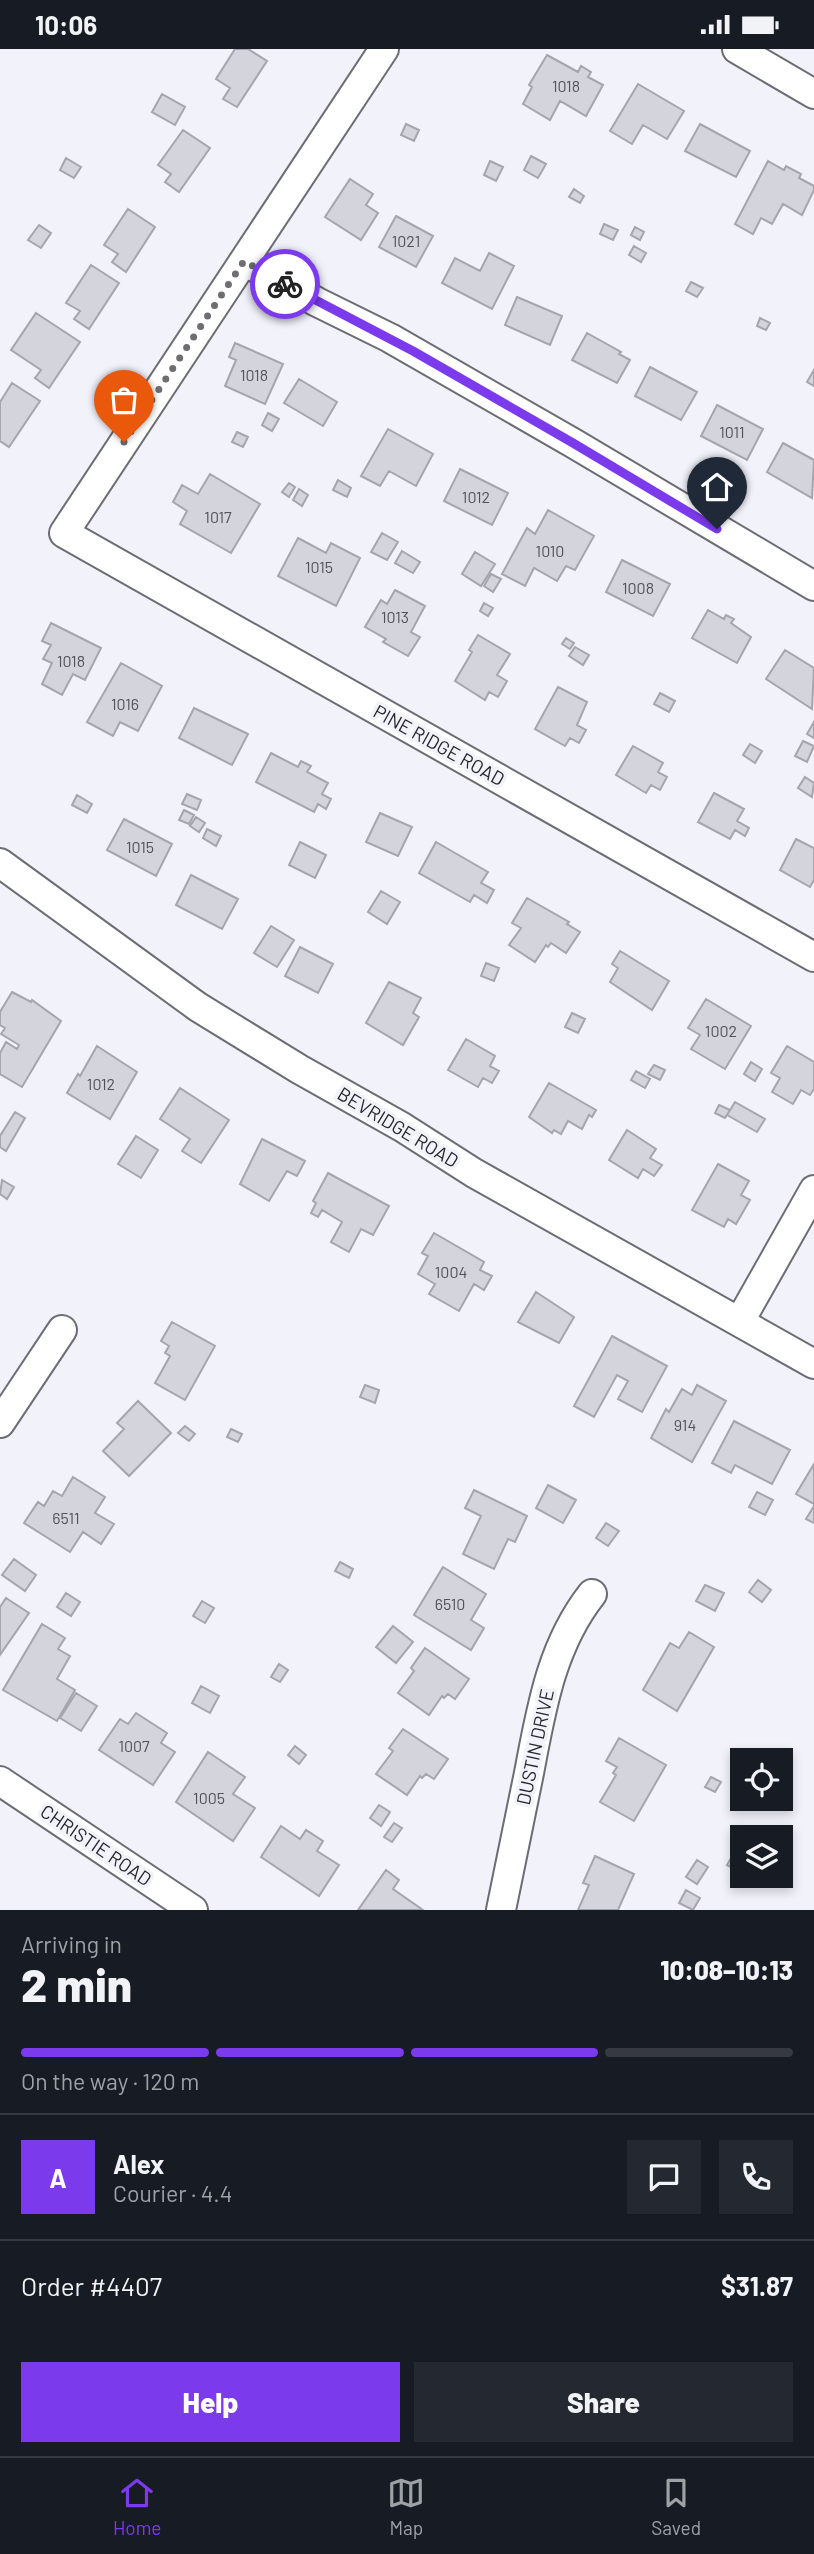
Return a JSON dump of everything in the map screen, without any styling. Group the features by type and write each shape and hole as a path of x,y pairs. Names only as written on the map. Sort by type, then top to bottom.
{"street":[{"path":"384,49 244,261 413,351 814,586"},
{"path":"737,49 814,94"},
{"name":"PINE RIDGE ROAD","path":"244,261 64,533 814,957"},
{"name":"BEVRIDGE ROAD","path":"0,863 198,1007 402,1127 474,1173 814,1364"},
{"path":"740,1321 814,1190"},
{"path":"0,1423 62,1330"},
{"name":"DUSTIN DRIVE","path":"501,1910 545,1691 564,1637 579,1610 592,1594"},
{"name":"CHRISTIE ROAD","path":"0,1781 193,1910"}],"building":[{"path":"235,49 248,49 267,61 237,107 223,99 230,88 216,79"},
{"path":"547,55 578,72 581,66 591,72 588,77 603,85 586,116 560,101 550,120 523,104 532,87 529,85"},
{"path":"638,84 684,111 667,139 643,125 632,144 610,131"},
{"path":"162,94 185,107 175,125 152,112"},
{"path":"406,124 419,130 414,141 401,135"},
{"path":"700,124 750,151 736,177 685,151"},
{"path":"183,130 210,148 179,192 165,182 171,174 158,165"},
{"path":"531,156 546,164 538,178 524,170"},
{"path":"66,158 81,167 74,178 60,170"},
{"path":"490,161 503,167 496,181 484,175"},
{"path":"768,161 784,170 786,166 801,174 799,178 814,186 814,190 802,215 783,204 772,224 761,218 753,234 735,224"},
{"path":"350,179 373,194 366,205 378,213 361,240 325,217"},
{"path":"574,189 584,196 580,203 569,197"},
{"path":"128,209 155,227 126,272 112,262 118,254 104,245"},
{"path":"396,216 433,236 416,267 379,247"},
{"path":"604,224 618,230 613,240 600,234"},
{"path":"39,225 51,233 41,248 28,240"},
{"path":"635,227 644,232 640,240 631,235"},
{"path":"634,246 646,253 641,262 629,255"},
{"path":"489,253 514,266 492,309 442,283 455,258 480,271"},
{"path":"91,265 119,283 89,329 74,319 80,311 66,303"},
{"path":"691,282 703,288 697,297 686,291"},
{"path":"517,297 562,316 550,345 505,325"},
{"path":"36,313 80,342 49,388 35,378 41,370 11,350"},
{"path":"760,318 770,323 766,330 757,326"},
{"path":"587,333 630,360 617,383 572,360"},
{"path":"235,343 283,364 265,404 225,386 236,360 229,357"},
{"path":"650,367 697,392 681,420 635,396"},
{"path":"814,370 814,386 807,382"},
{"path":"299,379 337,402 323,426 284,403"},
{"path":"12,383 40,401 9,447 0,441 0,402"},
{"path":"717,405 763,429 747,460 701,436"},
{"path":"268,413 279,419 272,431 262,425"},
{"path":"388,429 433,454 416,486 389,471 380,486 361,476"},
{"path":"237,432 248,437 243,447 232,442"},
{"path":"783,443 814,460 812,498 767,472"},
{"path":"460,469 508,493 492,525 444,501"},
{"path":"210,474 260,504 231,553 180,524 187,511 173,502 182,485 198,494"},
{"path":"338,480 351,488 347,497 333,490"},
{"path":"289,483 295,487 289,497 282,492"},
{"path":"299,489 308,495 302,506 293,500"},
{"path":"548,510 594,536 575,570 566,566 557,581 534,568 525,586 502,574 527,528 535,534"},
{"path":"382,533 398,542 387,560 371,552"},
{"path":"298,538 326,553 331,543 360,558 336,606 278,576"},
{"path":"402,551 420,562 413,573 395,563"},
{"path":"475,552 495,564 481,586 462,574"},
{"path":"622,560 670,584 653,616 606,592"},
{"path":"491,574 501,579 493,592 484,586"},
{"path":"395,590 425,606 411,632 420,637 408,656 383,642 386,639 365,627 381,600 387,604"},
{"path":"484,603 493,608 488,616 480,611"},
{"path":"708,610 724,619 726,615 734,619 731,623 751,637 737,663 692,638"},
{"path":"51,623 101,648 85,680 73,674 62,695 42,684 52,663 43,659 51,645 42,641"},
{"path":"478,635 510,654 497,675 507,681 498,697 489,692 485,700 455,681 472,652 469,650"},
{"path":"566,638 574,643 570,649 562,644"},
{"path":"575,647 589,655 583,665 569,656"},
{"path":"785,650 814,668 812,709 766,679"},
{"path":"121,663 162,686 138,731 120,722 113,736 87,722"},
{"path":"558,687 587,702 577,725 586,730 579,743 570,738 565,746 535,729"},
{"path":"660,693 675,701 669,712 654,704"},
{"path":"194,708 248,734 232,765 179,738"},
{"path":"814,722 814,738 807,734"},
{"path":"803,741 814,746 807,762 795,756"},
{"path":"750,744 762,751 755,763 743,755"},
{"path":"633,746 663,763 658,772 667,777 660,790 651,785 646,793 616,775"},
{"path":"271,753 298,767 301,761 311,766 307,772 328,783 322,794 331,799 326,809 318,804 314,812 256,782"},
{"path":"805,777 814,783 812,797 798,788"},
{"path":"714,793 744,809 737,821 749,828 745,836 735,830 730,839 698,822"},
{"path":"187,794 201,800 197,810 182,804"},
{"path":"77,795 92,804 87,813 72,805"},
{"path":"184,810 194,815 189,824 179,820"},
{"path":"380,813 412,827 398,856 366,842"},
{"path":"196,817 205,823 199,832 190,826"},
{"path":"124,819 172,844 156,876 107,850"},
{"path":"207,829 221,836 216,846 203,838"},
{"path":"796,839 814,848 814,880 810,887 780,870"},
{"path":"300,842 326,855 315,878 289,865"},
{"path":"436,842 488,872 481,883 494,890 487,903 474,895 470,902 419,873"},
{"path":"191,875 238,899 222,929 176,905"},
{"path":"381,891 400,902 387,924 368,912"},
{"path":"527,898 569,922 567,924 580,932 566,953 551,943 548,947 546,945 535,962 509,945 521,928 512,923"},
{"path":"271,926 294,940 277,967 254,953"},
{"path":"300,947 333,964 318,993 285,976"},
{"path":"620,951 669,981 652,1010 610,982 618,968 612,964"},
{"path":"486,963 499,968 494,981 481,976"},
{"path":"389,982 421,998 413,1013 419,1017 403,1045 366,1023"},
{"path":"12,992 31,1002 32,1000 61,1021 22,1087 0,1074 0,1053 6,1042 17,1049 19,1045 1,1034 5,1028 0,1025 0,1012"},
{"path":"706,999 751,1026 725,1069 691,1049 700,1035 688,1028"},
{"path":"572,1013 585,1019 578,1033 565,1027"},
{"path":"466,1039 495,1056 490,1066 499,1071 492,1083 483,1078 478,1087 448,1070"},
{"path":"97,1046 137,1072 110,1119 67,1093"},
{"path":"787,1046 814,1062 814,1089 810,1095 801,1090 793,1104 772,1092 780,1078 771,1073"},
{"path":"751,1062 762,1069 755,1081 744,1074"},
{"path":"654,1065 665,1070 660,1080 648,1074"},
{"path":"636,1071 650,1079 645,1088 631,1080"},
{"path":"549,1083 596,1110 592,1117 589,1115 582,1129 568,1121 561,1134 554,1130 552,1133 529,1117"},
{"path":"180,1088 229,1120 201,1163 182,1151 190,1139 160,1119"},
{"path":"735,1102 765,1119 757,1132 727,1115"},
{"path":"719,1105 730,1110 725,1118 715,1113"},
{"path":"15,1112 25,1118 6,1151 0,1147 0,1136"},
{"path":"627,1130 656,1149 650,1158 662,1165 654,1176 643,1169 638,1178 609,1160"},
{"path":"136,1136 158,1150 141,1178 118,1164"},
{"path":"262,1139 305,1161 297,1176 287,1171 269,1201 240,1184"},
{"path":"718,1164 749,1181 741,1195 750,1200 736,1224 728,1219 724,1227 692,1210"},
{"path":"328,1173 389,1206 373,1235 361,1229 349,1252 331,1242 342,1222 322,1210 318,1217 311,1213 316,1203 313,1201"},
{"path":"2,1180 14,1187 7,1199 0,1194"},
{"path":"434,1233 484,1262 480,1270 492,1276 484,1290 474,1284 459,1311 429,1294 435,1284 418,1274 428,1256 422,1253"},
{"path":"536,1292 574,1317 559,1343 518,1322"},
{"path":"172,1322 215,1346 185,1400 155,1383 170,1356 165,1353 169,1346 161,1341"},
{"path":"612,1336 667,1366 642,1412 618,1399 628,1381 617,1375 594,1417 574,1406"},
{"path":"365,1385 379,1390 375,1403 360,1397"},
{"path":"697,1385 726,1401 692,1462 651,1438 666,1409 669,1412 682,1389 692,1395"},
{"path":"138,1401 171,1433 129,1476 103,1451 124,1429 117,1423"},
{"path":"734,1421 790,1450 772,1484 735,1465 731,1473 712,1463"},
{"path":"185,1426 195,1434 189,1441 178,1433"},
{"path":"231,1429 242,1434 238,1442 227,1437"},
{"path":"814,1464 814,1504 796,1494"},
{"path":"73,1477 105,1497 95,1513 114,1524 101,1544 83,1532 70,1552 24,1523 38,1502 44,1506 53,1491 62,1496"},
{"path":"548,1485 576,1500 563,1523 536,1508"},
{"path":"474,1490 527,1516 515,1542 508,1539 494,1569 463,1554 481,1516 465,1508"},
{"path":"757,1492 773,1500 765,1515 749,1507"},
{"path":"814,1506 814,1523 806,1519"},
{"path":"606,1523 619,1531 608,1546 596,1538"},
{"path":"14,1559 36,1575 25,1591 2,1575"},
{"path":"340,1562 353,1569 349,1578 335,1571"},
{"path":"443,1567 486,1594 471,1620 484,1628 471,1650 414,1615"},
{"path":"758,1580 771,1590 762,1602 749,1592"},
{"path":"705,1585 724,1593 715,1611 696,1601"},
{"path":"66,1593 80,1602 71,1616 57,1607"},
{"path":"6,1598 29,1613 0,1655 0,1607"},
{"path":"202,1601 214,1608 205,1623 193,1616"},
{"path":"42,1624 65,1638 58,1649 70,1656 57,1679 75,1690 57,1721 3,1690"},
{"path":"393,1626 413,1642 396,1663 376,1647"},
{"path":"689,1632 714,1647 677,1711 643,1690 670,1643 679,1648"},
{"path":"425,1648 469,1679 455,1699 448,1694 444,1698 442,1696 429,1715 398,1693 414,1671 411,1668"},
{"path":"279,1664 288,1670 280,1682 271,1677"},
{"path":"201,1686 219,1696 210,1713 192,1703"},
{"path":"76,1693 97,1706 81,1731 60,1718"},
{"path":"136,1713 167,1733 161,1743 175,1752 153,1785 99,1750 120,1719 128,1724"},
{"path":"403,1729 448,1759 434,1779 426,1774 422,1778 420,1776 407,1795 376,1774 393,1751 389,1748"},
{"path":"619,1738 666,1765 634,1821 600,1802 616,1775 613,1773 617,1767 606,1761"},
{"path":"295,1746 306,1755 299,1764 288,1755"},
{"path":"208,1752 245,1777 233,1794 255,1808 233,1841 176,1802"},
{"path":"711,1777 721,1782 715,1792 705,1787"},
{"path":"379,1805 390,1812 381,1826 370,1818"},
{"path":"394,1823 402,1828 392,1842 384,1837"},
{"path":"281,1826 300,1839 306,1830 323,1841 317,1851 339,1865 319,1896 261,1857"},
{"path":"595,1856 634,1874 618,1910 578,1910 589,1885 583,1883"},
{"path":"697,1860 708,1867 697,1884 686,1877"},
{"path":"386,1870 399,1880 393,1889 423,1910 358,1910"},
{"path":"686,1890 700,1898 693,1910 679,1903"}],"way so far":[{"path":"124,442 244,261 285,284"}],"route":[{"path":"285,284 413,351 717,529"}]}
